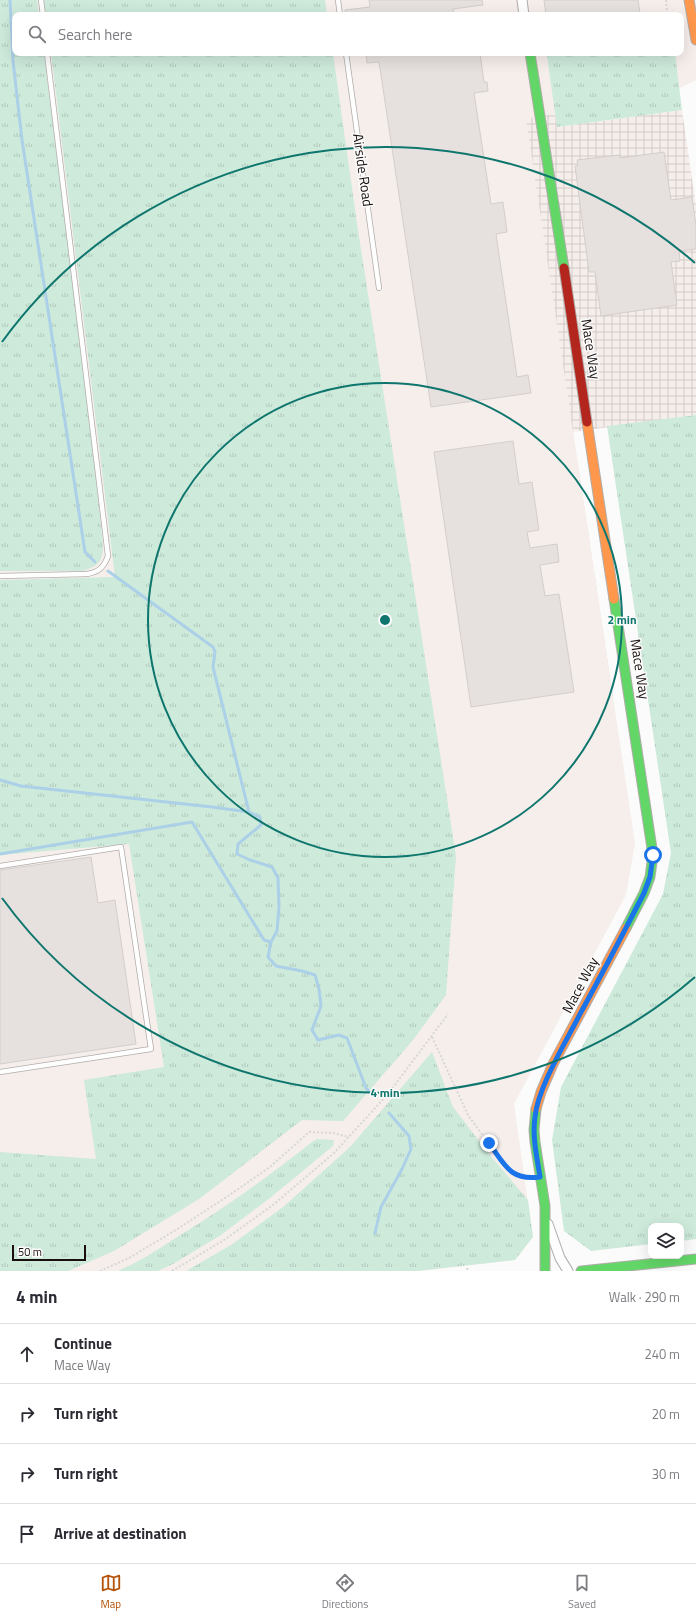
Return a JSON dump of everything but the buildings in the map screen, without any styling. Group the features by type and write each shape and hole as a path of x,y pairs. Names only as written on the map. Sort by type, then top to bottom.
{"street":[{"path":"522,0 524,12"},
{"path":"689,0 696,40"},
{"name":"Mace Way","path":"530,56 556,209 653,855 650,877 644,893 544,1086 535,1116 534,1134 546,1219 544,1259 545,1271"},
{"name":"Mace Way","path":"546,1219 560,1258 568,1271"},
{"path":"581,1271 696,1259"}],"lane":[{"path":"41,0 43,12"},
{"path":"338,0 340,12"},
{"path":"0,576 87,574 101,569 108,556 47,56"},
{"name":"Airside Road","path":"346,56 379,288"},
{"path":"0,866 121,847 151,1049 0,1072"}],"path":[{"path":"666,0 667,10"},
{"path":"172,1271 224,1240 273,1205 334,1153 388,1094 448,1014"},
{"path":"432,1037 468,1115 505,1166 519,1177 528,1179 540,1177"},
{"path":"100,1271 129,1258 222,1200 270,1167 309,1132 333,1133 349,1137"}],"shaded area":[{"path":"0,0 696,0 696,80 668,94 526,119 635,843 626,895 514,1104 533,1237 515,1260 420,1271 0,1271"},
{"path":"546,56 547,56 557,127 682,110 696,206 696,415 573,432 613,696 417,455"}],"green space":[{"path":"0,0 37,0 39,12 12,12 12,56 44,56 92,440 103,545 102,555 99,562 93,567 83,571 0,571"},
{"path":"44,0 325,0 327,12 46,12"},
{"path":"51,56 333,56 357,224 456,856 446,995 413,1040 343,1121 302,1120 199,1199 114,1251 68,1271 0,1271 0,1152 96,1159 84,1080 164,1067 129,844 0,855 0,580 115,577"},
{"path":"547,56 675,56 682,110 557,127"},
{"path":"696,415 696,1239 684,1241 684,1223 648,1223 648,1244 591,1251 564,1231 552,1140 561,1087 663,894 671,853 607,426"},
{"path":"432,1052 453,1107 489,1154 528,1200 533,1237 515,1260 417,1271 186,1271 231,1245 283,1207 350,1147"},
{"path":"317,1139 334,1140 333,1146 270,1198 221,1235 173,1264 158,1271 118,1271 147,1256 210,1217"}],"waterway":[{"path":"10,0 12,41"},
{"path":"13,56 22,140 85,552 95,562"},
{"path":"108,571 213,647 215,652 213,667 249,812 260,817 261,825 238,844 237,854 272,867 278,878 279,907 277,931 271,942 268,957 276,966 315,975 319,989 321,1006 312,1030 318,1040 339,1035 347,1038 366,1088 372,1095"},
{"path":"0,780 21,786 249,812"},
{"path":"0,854 192,822 264,940 271,942"},
{"path":"375,1233 381,1207 411,1149 409,1136 389,1113"}],"traffic: fast":[{"path":"530,56 564,268"},
{"path":"614,599 653,855 650,877 644,893 626,928"},
{"path":"536,1109 534,1130 535,1142 545,1206 545,1271"},
{"path":"581,1271 696,1259"}],"traffic: slow":[{"path":"689,0 696,40"},
{"path":"587,422 614,599"},
{"path":"536,1109 541,1092 553,1064 626,928"}],"traffic: jam":[{"path":"564,268 587,422"}],"route":[{"path":"489,1143 505,1166 515,1175 528,1179 540,1177 534,1134 535,1116 544,1086 644,893 650,877 653,855"}]}
